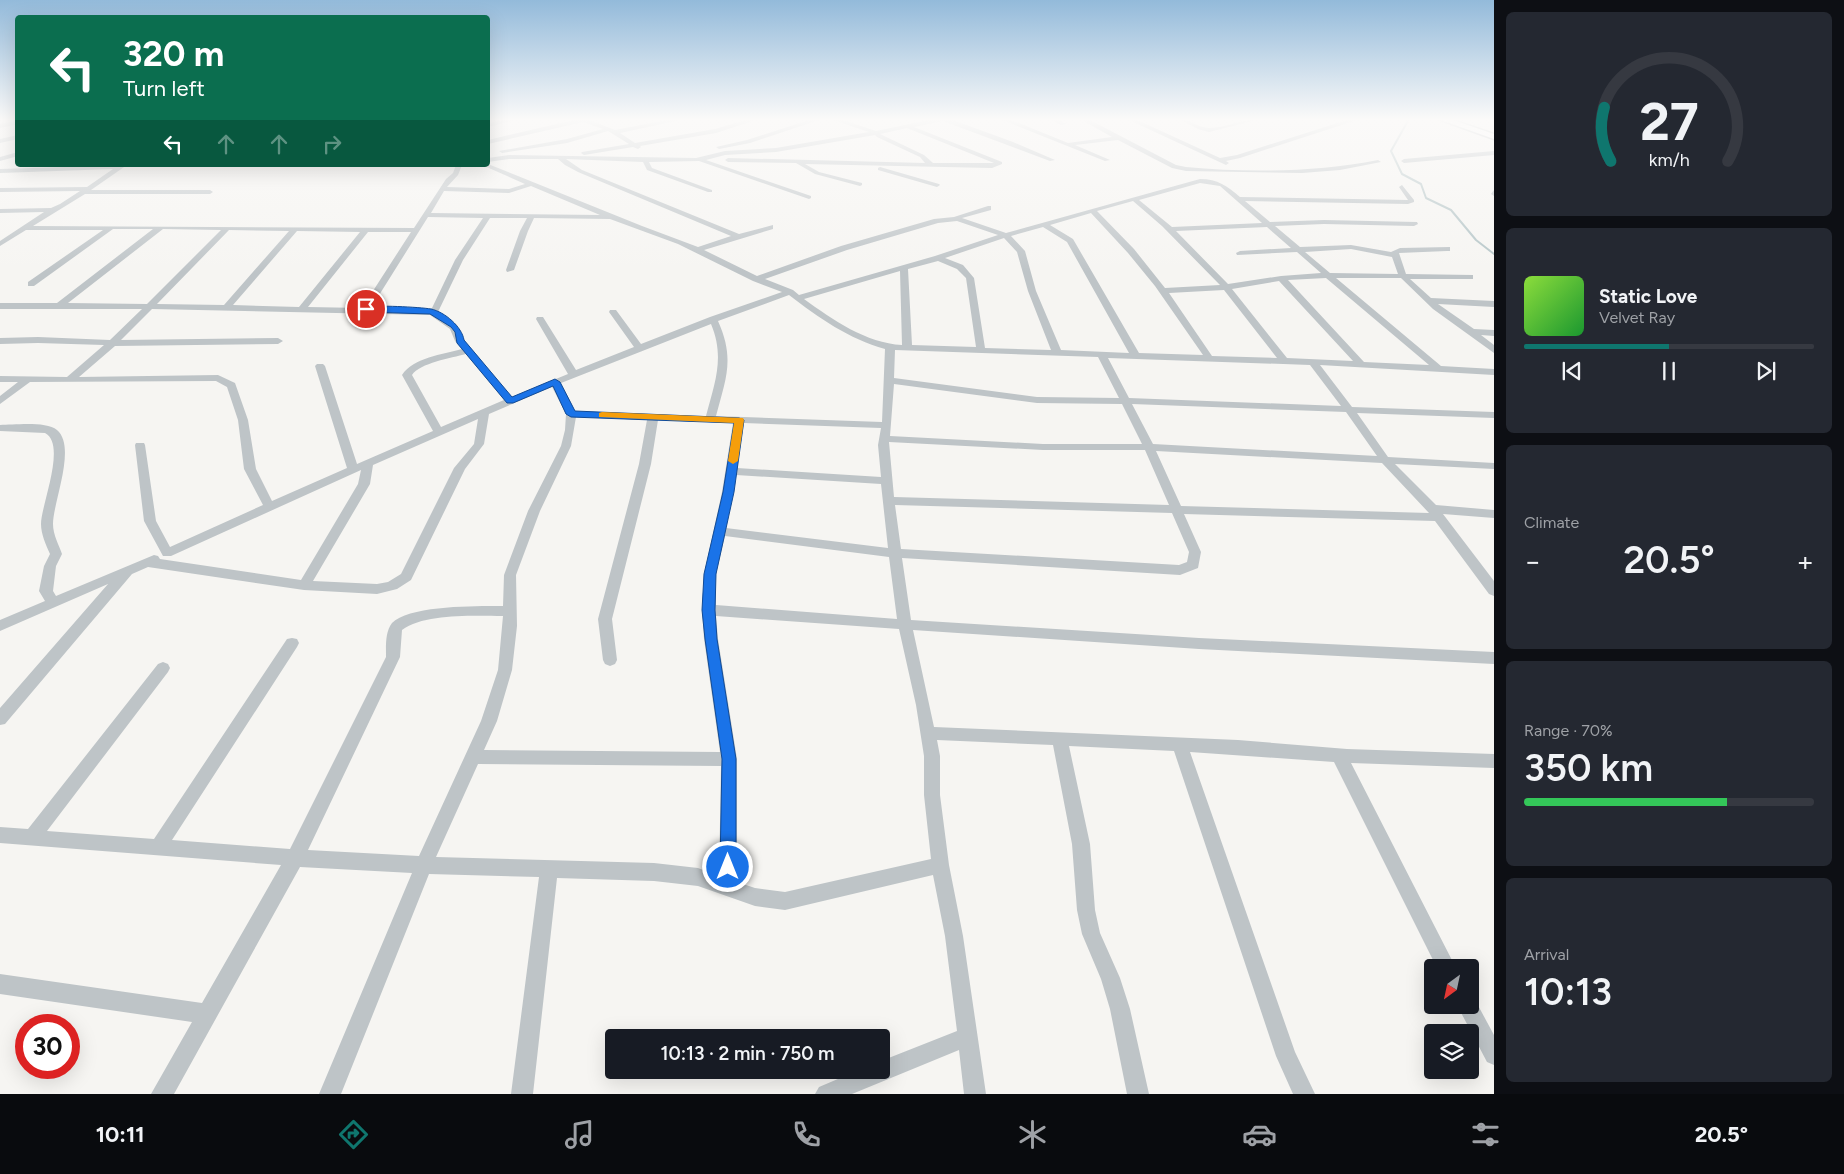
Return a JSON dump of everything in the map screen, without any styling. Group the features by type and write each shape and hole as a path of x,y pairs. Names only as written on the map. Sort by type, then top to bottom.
{"street":[{"path":"0,171 23,170"},
{"path":"0,244 52,210 63,206 116,170"},
{"path":"366,309 444,190 448,180 456,174 457,170"},
{"path":"498,170 698,250 794,295 820,315 867,341 890,347 1313,362 1494,372"},
{"path":"580,170 740,237"},
{"path":"652,170 710,191"},
{"path":"728,170 810,197"},
{"path":"810,170 860,184"},
{"path":"884,170 937,185"},
{"path":"1204,170 1440,370"},
{"path":"1205,170 1241,172 1297,170"},
{"path":"1237,170 1241,172"},
{"path":"0,626 484,412 573,374 714,319 794,295 938,258 1006,235 1134,199 1200,181 1216,182"},
{"path":"444,190 509,191 532,184"},
{"path":"1238,199 1412,201 1402,187"},
{"path":"0,190 210,192"},
{"path":"1134,199 1170,230 1226,287 1285,362"},
{"path":"958,219 958,217 965,214 988,208"},
{"path":"0,211 52,210"},
{"path":"1093,211 1131,251 1210,359"},
{"path":"426,216 614,217"},
{"path":"432,312 436,309 459,260 487,217"},
{"path":"510,270 524,231 531,218"},
{"path":"756,278 844,248 937,221 958,219 1006,235 1021,251 1032,291 1057,353"},
{"path":"1170,230 1324,222 1414,224"},
{"path":"1045,224 1070,241 1136,356"},
{"path":"698,250 770,227"},
{"path":"23,228 416,230"},
{"path":"31,284 110,228"},
{"path":"58,306 160,228"},
{"path":"69,380 112,344 226,229"},
{"path":"226,308 294,230"},
{"path":"302,309 365,230"},
{"path":"0,236 11,236"},
{"path":"1240,252 1351,247 1396,255"},
{"path":"1447,249 1400,250 1395,252 1403,276 1429,301 1474,332 1494,350"},
{"path":"938,258 960,266 970,278 981,351"},
{"path":"904,266 907,348"},
{"path":"1162,291 1226,287 1281,278 1329,275 1470,277"},
{"path":"1281,278 1362,365"},
{"path":"1429,301 1461,300 1494,304"},
{"path":"0,306 366,309 432,312 454,326 459,332 460,341 510,401"},
{"path":"613,312 639,348"},
{"path":"540,319 573,374"},
{"path":"710,419 723,372 722,340 714,319"},
{"path":"1474,332 1494,333"},
{"path":"0,341 38,340 112,344 278,341"},
{"path":"890,347 883,445 889,500 905,626 932,756 932,796 940,865 954,936 975,1094"},
{"path":"439,432 407,375 411,369 420,364 468,350"},
{"path":"720,531 896,553 1180,570 1194,564 1195,552 1149,448 1101,354"},
{"path":"1313,362 1385,460 1437,513 1493,588"},
{"path":"320,366 353,470"},
{"path":"0,379 218,378 231,385 243,420 250,469 270,508"},
{"path":"0,401 27,380"},
{"path":"889,380 1036,400 1125,400 1494,415"},
{"path":"330,1094 424,865 489,721 505,670 510,611 510,574 534,511 566,446 570,430 571,414 555,382"},
{"path":"147,562 304,584 377,589 392,586 406,577 460,468 479,444 484,412"},
{"path":"571,414 739,420 885,432 917,439 1043,447 1149,448 1494,466"},
{"path":"610,660 605,619 645,464 653,417"},
{"path":"728,887 729,759 711,639 709,610 710,574 732,471 739,420"},
{"path":"0,428 37,428 53,433 58,440 57,481 47,525 56,554 50,566 46,591 53,602"},
{"path":"140,445 150,521 168,553"},
{"path":"304,584 364,484 368,464"},
{"path":"732,471 888,481"},
{"path":"889,500 1176,509 1494,514"},
{"path":"0,719 128,570"},
{"path":"709,610 905,626 1227,646 1494,658"},
{"path":"162,1094 294,858 393,657 394,634 398,625 411,618 442,613 510,611"},
{"path":"158,847 292,643"},
{"path":"30,838 163,668"},
{"path":"928,734 1494,761"},
{"path":"1060,740 1081,844 1086,910 1091,934 1110,978 1120,1010 1138,1094"},
{"path":"1180,745 1280,1038 1304,1094"},
{"path":"1339,755 1442,959"},
{"path":"472,757 729,759"},
{"path":"0,835 294,858 424,865 654,872 698,877 755,897 785,901 940,865"},
{"path":"522,1094 549,869"},
{"path":"0,984 208,1014"},
{"path":"1472,1014 1494,1055"},
{"path":"826,1094 967,1037"}],"waterway":[{"path":"1400,170 1402,174 1421,184 1426,198 1451,210 1476,240 1494,254"}],"slow traffic":[{"path":"602,415 739,420 733,461"}],"route":[{"path":"366,309 432,312 454,326 459,332 460,341 510,401 555,382 571,414 739,420 728,492 710,574 709,610 711,639 729,759 728,867"}]}
